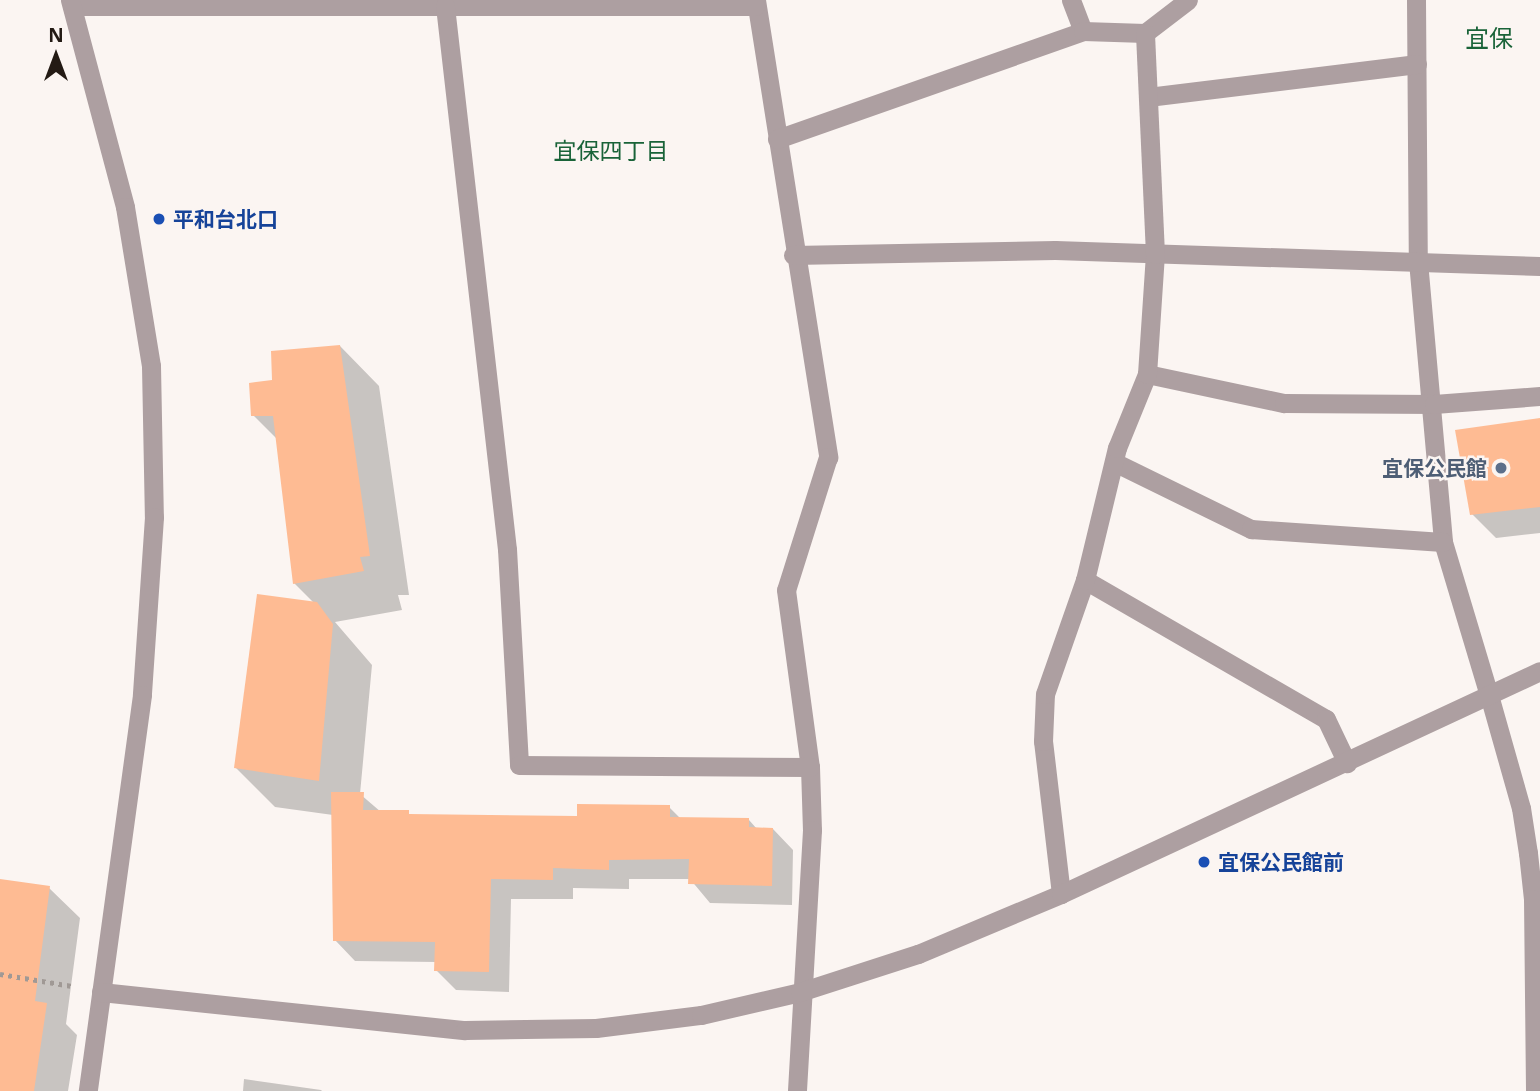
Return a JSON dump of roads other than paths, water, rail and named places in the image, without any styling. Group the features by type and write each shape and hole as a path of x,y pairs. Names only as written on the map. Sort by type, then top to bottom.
{"street":[{"path":"1071,0 1083,31"},
{"path":"777,139 1083,31 1145,33 1188,0"},
{"path":"1416,0 1419,261 1434,404 1443,542 1521,808 1528,853 1535,1091"},
{"path":"88,1091 142,695 155,517 152,366 125,207 71,3 445,6 756,3 793,256 828,457 786,590 810,767 812,830 800,992 797,1091"},
{"path":"445,6 507,549 519,765 810,767"},
{"path":"1061,894 1042,741 1045,694 1085,580 1114,461 1147,374 1155,254 1145,33"},
{"path":"1148,97 1417,64"},
{"path":"793,256 1055,250 1540,266"},
{"path":"1147,374 1284,403 1434,404 1540,396"},
{"path":"1114,461 1251,529 1443,542"},
{"path":"1085,580 1326,719 1347,762"},
{"path":"100,992 465,1030 596,1028 701,1015 800,992 918,954 1061,894 1540,671"}],"place":[{"name":"平和台北口","path":"159,219"},
{"name":"宜保公民館","path":"1501,468"},
{"name":"宜保公民館前","path":"1204,862"}],"district":[{"name":"宜保","path":"1489,38"},
{"name":"宜保四丁目","path":"611,150"}]}
